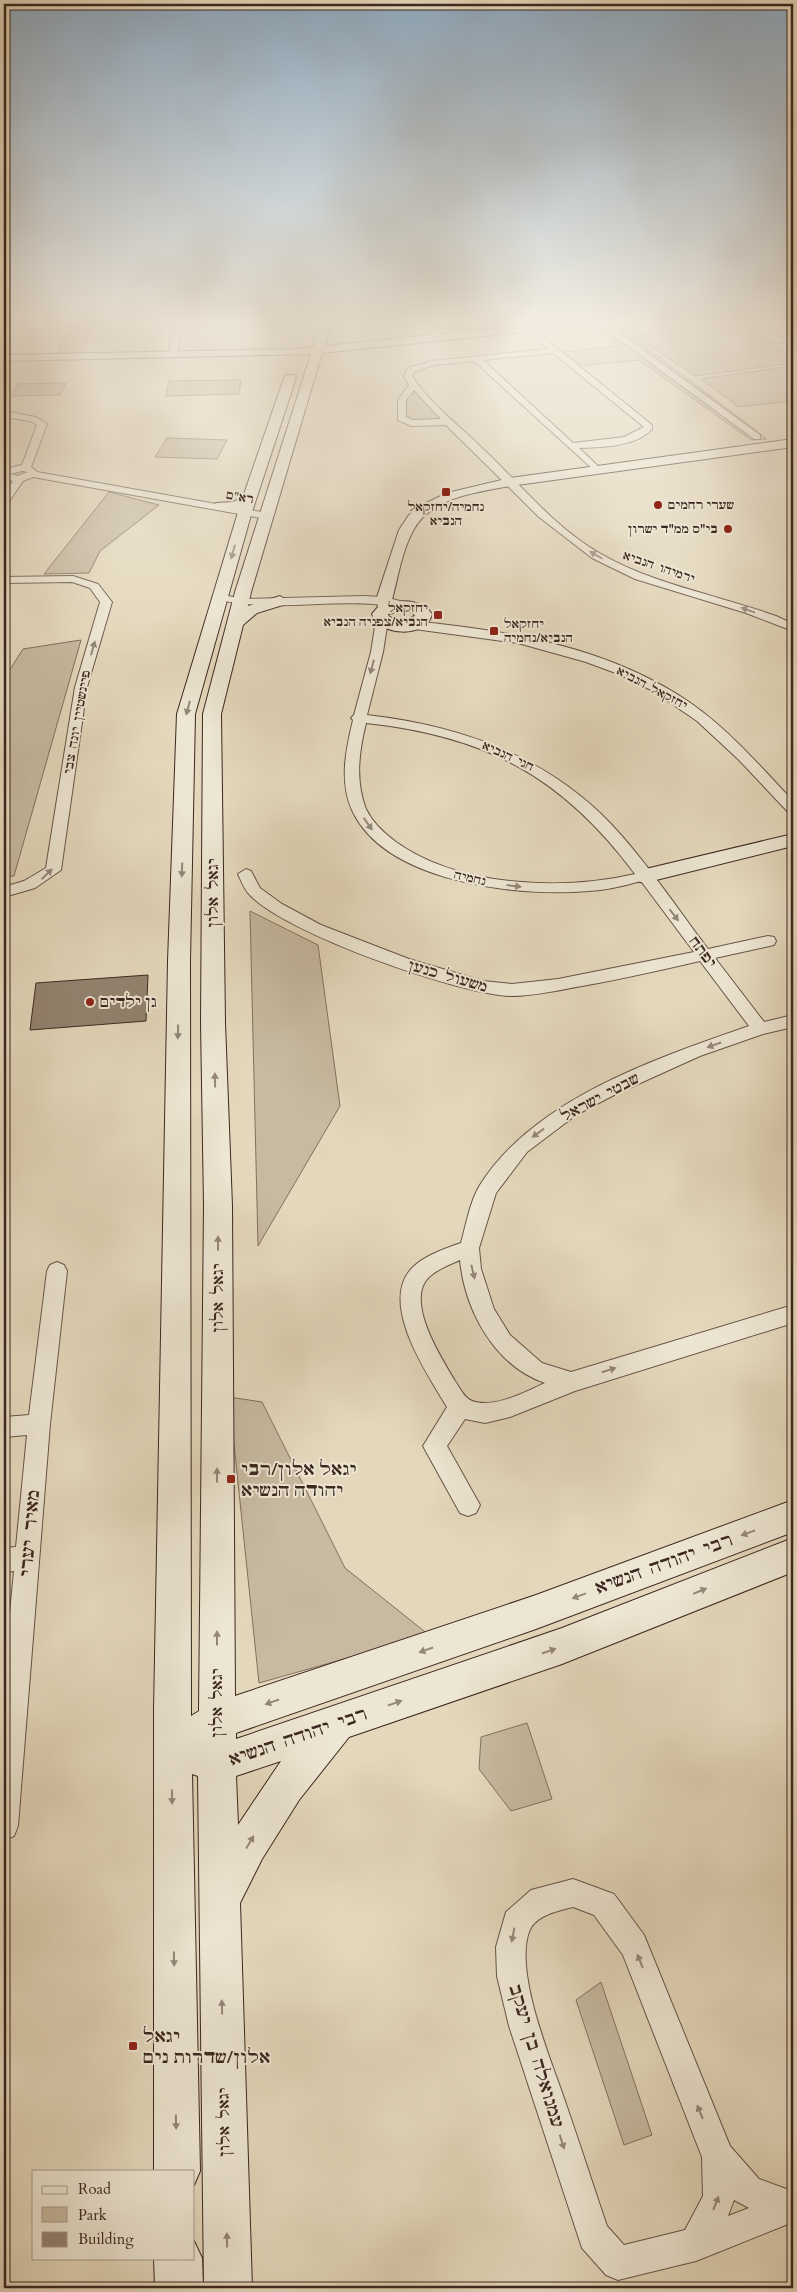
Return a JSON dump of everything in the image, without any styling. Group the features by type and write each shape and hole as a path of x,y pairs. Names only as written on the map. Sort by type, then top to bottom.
{"main road":[{"name":"יגאל אלון","path":"228,2288 217,1764 218,1206 213,1023 212,714 252,510 280,430"},
{"name":"נחמיה","path":"384,609 407,529 421,511 454,495 510,482 793,443"},
{"path":"222,506 235,506 252,510"},
{"path":"235,603 251,610 280,601"},
{"name":"יגאל אלון","path":"177,2170 172,1748 179,961 186,714 235,603"},
{"path":"415,608 423,618 410,625 391,625 384,609 415,608"},
{"name":"רבי יהודה הנשיא","path":"172,1748 217,1722 536,1612 793,1516"},
{"name":"רבי יהודה הנשיא","path":"172,1748 217,1764 562,1646 793,1555"},
{"path":"219,1901 248,1845 285,1786 338,1722"},
{"path":"178,2260 178,2288"}],"street":[{"path":"4,501 20,478 29,471 40,430"},
{"path":"457,430 510,482"},
{"path":"555,430 596,469"},
{"path":"572,446 641,435 646,430"},
{"path":"747,430 757,437"},
{"path":"20,478 5,476 6,470 29,471"},
{"name":"רא\"ם","path":"29,471 206,505 252,510"},
{"name":"ירמיהו הנביא","path":"510,482 560,532 616,567 668,586 729,603 793,628"},
{"name":"רא\"ם","path":"206,505 222,506"},
{"name":"פיינשטיין יונה צבי","path":"4,580 73,579 94,586 106,602 81,687 53,870 39,881 20,890 4,892"},
{"path":"235,603 346,596 363,599 384,609"},
{"path":"280,601 363,599"},
{"name":"יחזקאל הנביא","path":"415,608 474,631"},
{"name":"נחמיה","path":"384,609 381,636 358,718 351,774 355,797 365,820 374,832 394,848 441,871 469,879 521,887 586,887 644,876 793,840"},
{"name":"יחזקאל הנביא","path":"410,625 474,631 567,651 618,670 663,692 705,720 793,810"},
{"name":"חגי הנביא","path":"358,718 383,720 440,731 484,744 528,763 597,816 644,876"},
{"name":"משעול כנען","path":"246,874 254,891 276,908 315,929 403,963 483,988 512,990 558,985 638,970 705,954"},
{"name":"יפתח","path":"644,876 760,1029"},
{"path":"705,954 768,941"},
{"name":"שבטי ישראל","path":"571,1382 535,1370 502,1342 484,1312 471,1269 469,1248 487,1190 520,1147 570,1110 610,1089 694,1052 760,1029 793,1021"},
{"path":"469,1248 439,1260 417,1278 412,1290 413,1314 420,1343 460,1407 474,1412 492,1411 518,1404 571,1382 793,1314"},
{"name":"מאיר יערי","path":"4,1826 13,1626 28,1558 39,1424 57,1271"},
{"path":"460,1407 434,1446 468,1505"},
{"path":"4,1427 39,1424"},
{"path":"4,1560 28,1558"},
{"name":"עמנואלה בן יעקב","path":"573,1893 604,1904 634,1945 718,2157 748,2191 791,2206 696,2244 643,2259 618,2263 594,2236 524,2026 512,1976 511,1947 516,1922 541,1900 573,1893"},
{"name":"עמנואלה בן יעקב","path":"696,2244 719,2198 718,2157"}],"green space":[{"path":"737,430 755,430 767,439 751,440"},
{"path":"167,438 227,440 217,459 155,457"},
{"path":"109,492 159,505 100,551 89,573 44,574"},
{"path":"81,640 14,876 4,877 4,679 23,649"},
{"path":"250,911 318,945 340,1106 258,1246"},
{"path":"229,1397 262,1402 345,1568 429,1635 259,1683"},
{"path":"527,1723 552,1799 511,1811 479,1769 481,1737"},
{"path":"601,1982 652,2135 624,2145 576,2000"}],"building":[{"name":"גן ילדים","path":"148,975 146,1021 30,1030 36,983"}],"place":[{"name":"נחמיה/יחזקאל הנביא","path":"446,492"},
{"name":"שערי רחמים","path":"658,505"},
{"name":"בי\"ס ממ\"ד ישרון","path":"728,529"},
{"name":"יחזקאל הנביא/צפניה הנביא","path":"438,615"},
{"name":"יחזקאל הנביא/נחמיה","path":"494,631"},
{"name":"גן ילדים","path":"90,1002"},
{"name":"יגאל אלון/רבי יהודה הנשיא","path":"231,1479"},
{"name":"יגאל אלון/שדרות נים","path":"133,2046"}]}
